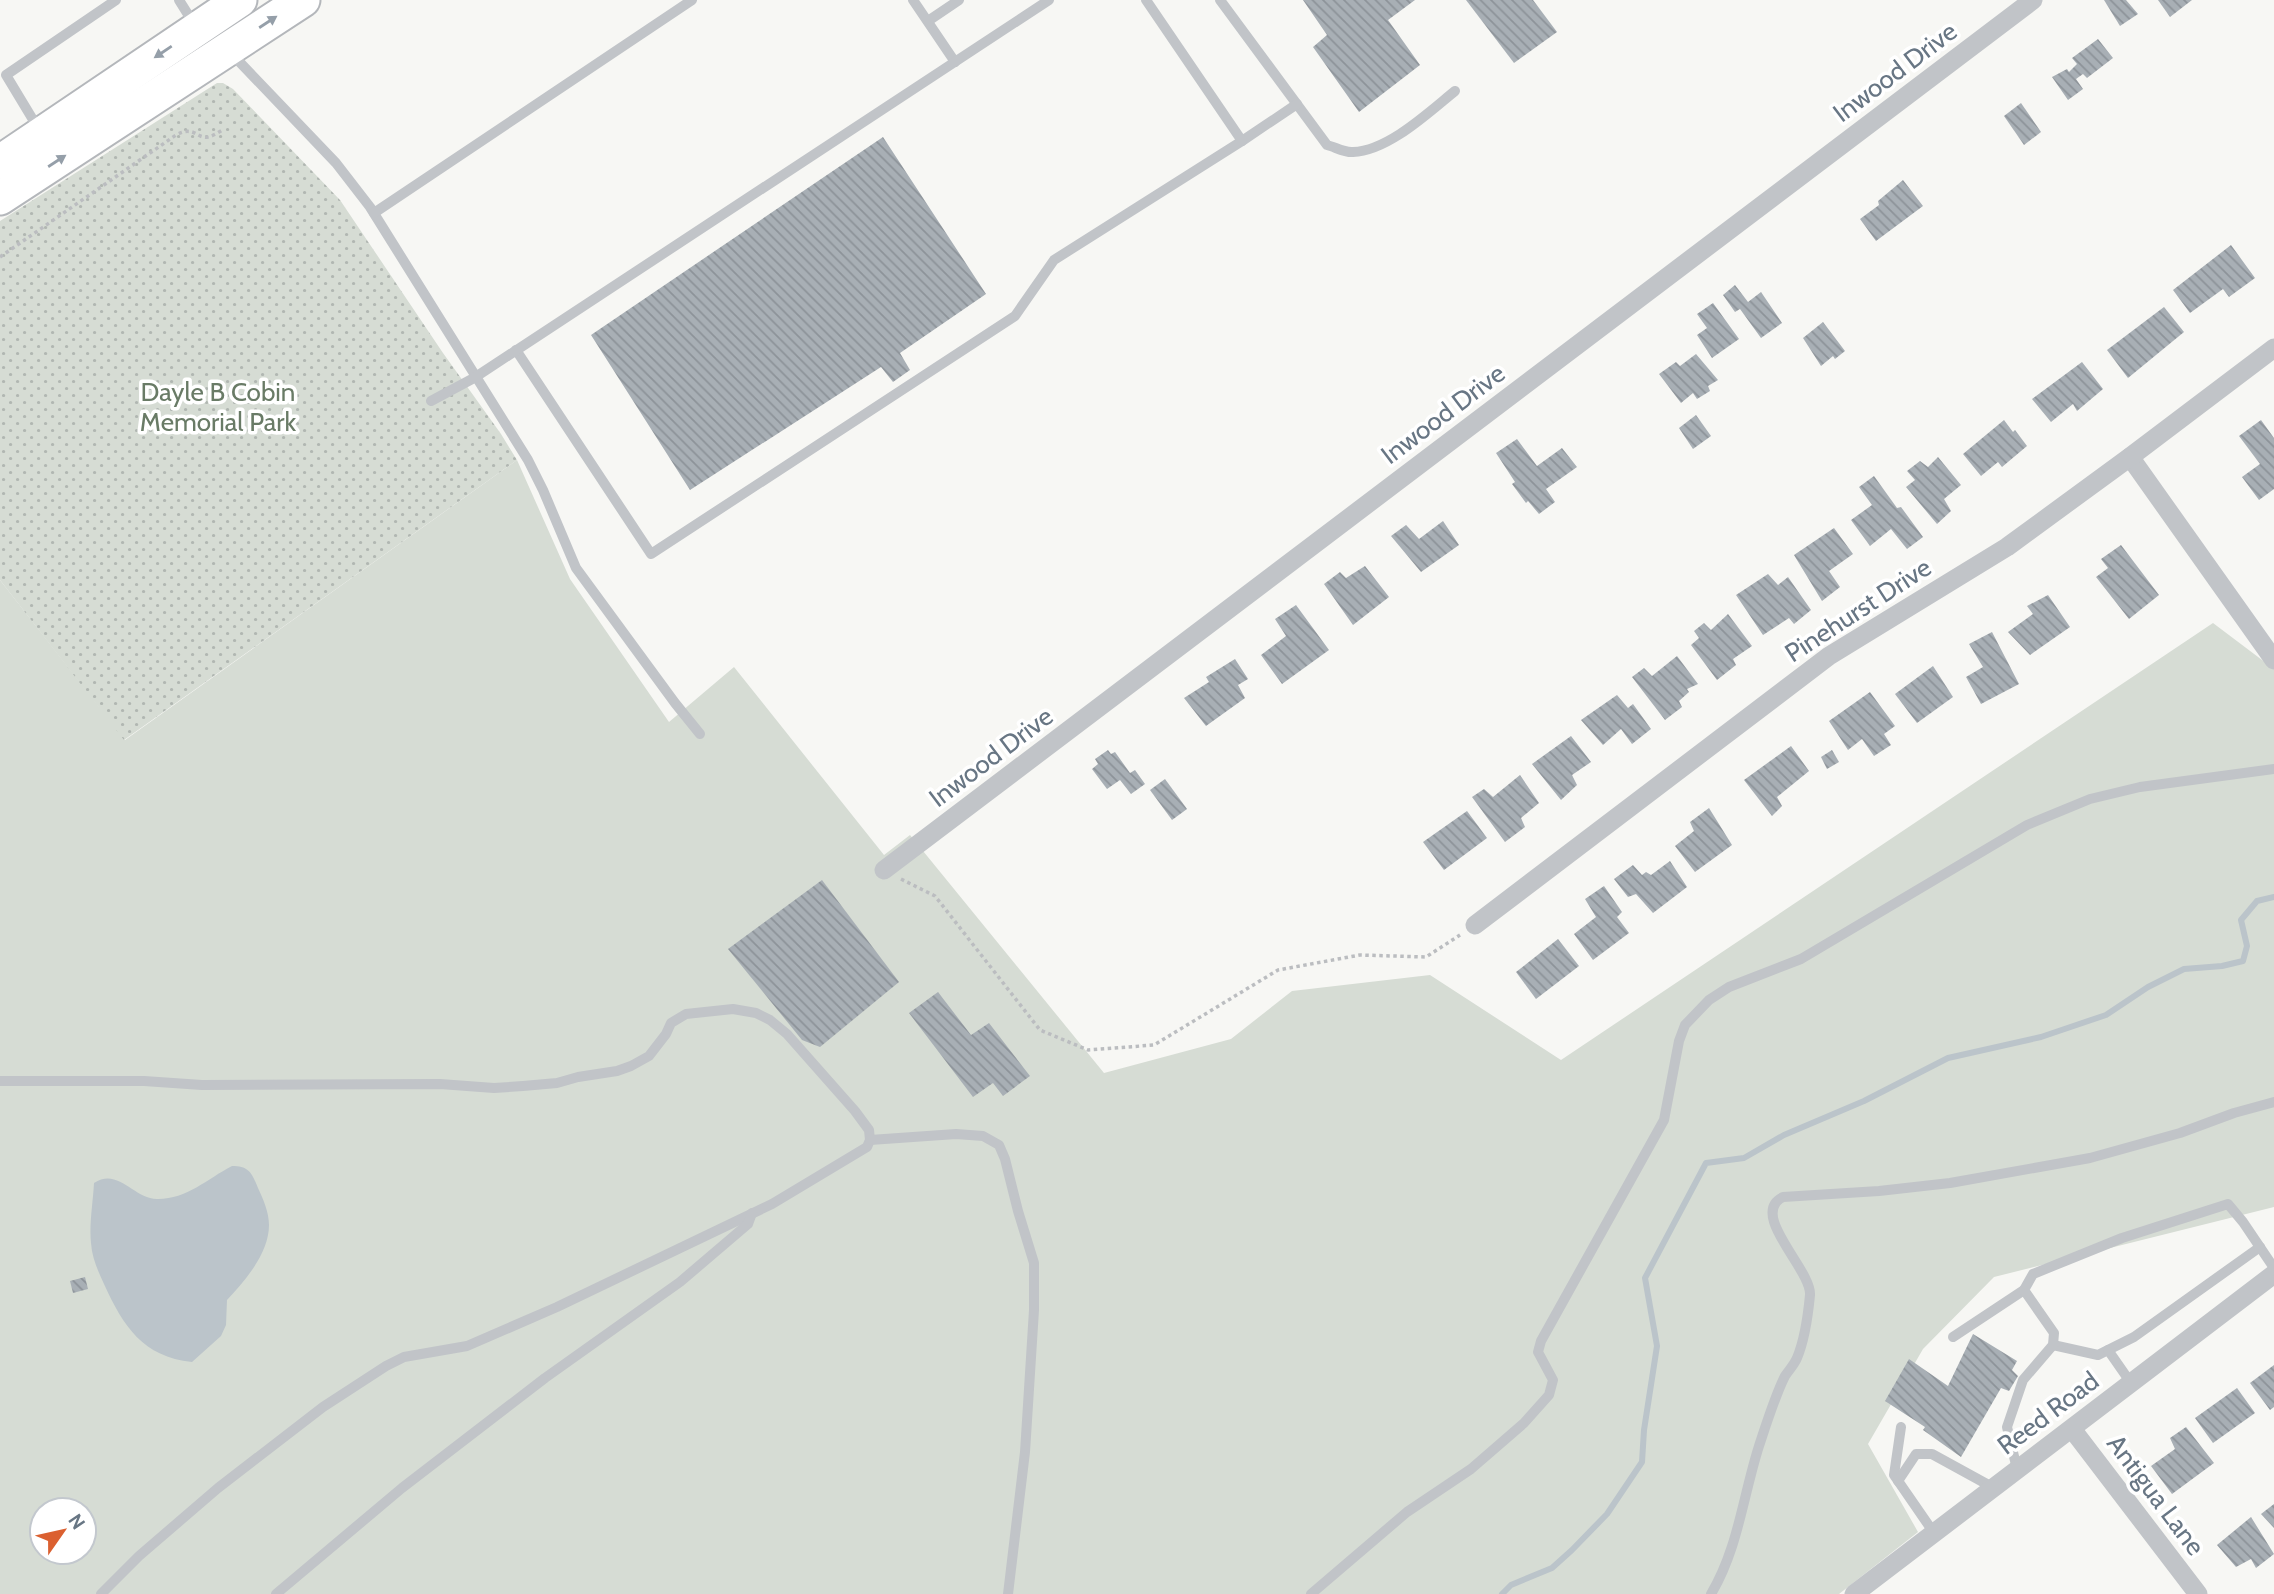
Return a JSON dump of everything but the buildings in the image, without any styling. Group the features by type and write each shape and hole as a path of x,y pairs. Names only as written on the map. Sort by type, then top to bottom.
{"highway":[{"path":"0,198 212,39 240,0"},
{"path":"0,162 42,134 212,39 303,0"}],"street":[{"name":"Inwood Drive","path":"884,870 2033,0"},
{"name":"Pinehurst Drive","path":"1475,925 1829,656 2007,547 2274,348"},
{"path":"2130,457 2274,660"},
{"name":"Reed Road","path":"1854,1594 2274,1274"},
{"name":"Antigua Lane","path":"2072,1429 2198,1594"}],"lane":[{"path":"42,134 6,75 116,0"},
{"path":"179,0 212,39 336,163 374,213 528,460 576,568 700,734"},
{"path":"374,213 692,0"},
{"path":"913,0 956,62"},
{"path":"928,21 959,0"},
{"path":"431,401 516,350 1049,0"},
{"path":"1146,0 1242,141"},
{"path":"1220,0 1327,145 1352,153 1380,146 1455,91"},
{"path":"516,350 651,554 1015,316 1054,260 1297,104"},
{"path":"1311,1594 1408,1512 1471,1469 1524,1423 1549,1395 1553,1380 1538,1352 1541,1341 1664,1120 1679,1041 1685,1025 1709,1000 1729,987 1801,959 2027,824 2090,799 2140,787 2274,769"},
{"path":"0,1081 523,1086 617,1072 649,1056 671,1023 686,1014 733,1009 763,1016 787,1034 869,1130 870,1140 867,1147 821,1176 752,1213 557,1307 467,1346 404,1357 386,1366 323,1406 218,1488 139,1556 101,1594"},
{"path":"1711,1594 1729,1558 1759,1447 1785,1376 1796,1360 1811,1292 1806,1277 1776,1229 1773,1205 1777,1200 1783,1197 1950,1183 2076,1161 2180,1133 2274,1102"},
{"path":"870,1140 956,1134 983,1136 999,1145 1005,1159 1017,1212 1034,1263 1034,1310 1025,1451 1008,1594"},
{"path":"1953,1337 2024,1290 2033,1274 2122,1238 2228,1204 2274,1268"},
{"path":"276,1594 402,1488 545,1378 680,1282 748,1224 752,1213"},
{"path":"2053,1345 2098,1355 2134,1337 2260,1247"},
{"path":"2018,1470 2007,1427 2023,1380 2053,1345 2054,1333 2024,1290"},
{"path":"2108,1350 2132,1383"},
{"path":"1901,1427 1894,1475 1934,1533"},
{"path":"1898,1481 1916,1454 1932,1454 1994,1488"}],"path":[{"path":"0,257 176,135 183,131 192,131 202,137 208,137 224,129"},
{"path":"884,870 935,896 1040,1030 1088,1050 1154,1045 1278,970 1360,955 1426,957 1475,925"}],"green space":[{"name":"Dayle B Cobin Memorial Park","path":"217,83 223,83 233,89 340,200 517,460 124,740 0,580 0,221"},
{"path":"517,460 570,579 669,722 734,667 884,855 910,835 1104,1073 1231,1039 1292,991 1430,975 1561,1060 2213,623 2274,669 2274,1207 1994,1277 1923,1349 1868,1444 1918,1532 1839,1594 0,1594 0,580 125,740"}],"shaded area":[{"path":"232,1166 249,1171 262,1197 269,1220 265,1246 248,1275 227,1300 226,1325 221,1336 192,1362 160,1354 127,1326 94,1259 91,1221 94,1183 111,1179 149,1198 168,1198 188,1192"}],"waterway":[{"path":"1502,1594 1511,1585 1552,1568 1572,1550 1607,1514 1642,1462 1644,1430 1657,1346 1645,1278 1706,1163 1744,1158 1784,1135 1864,1101 1948,1058 2041,1037 2106,1015 2148,987 2184,969 2222,966 2243,961 2247,946 2241,920 2257,901 2274,897"}]}
